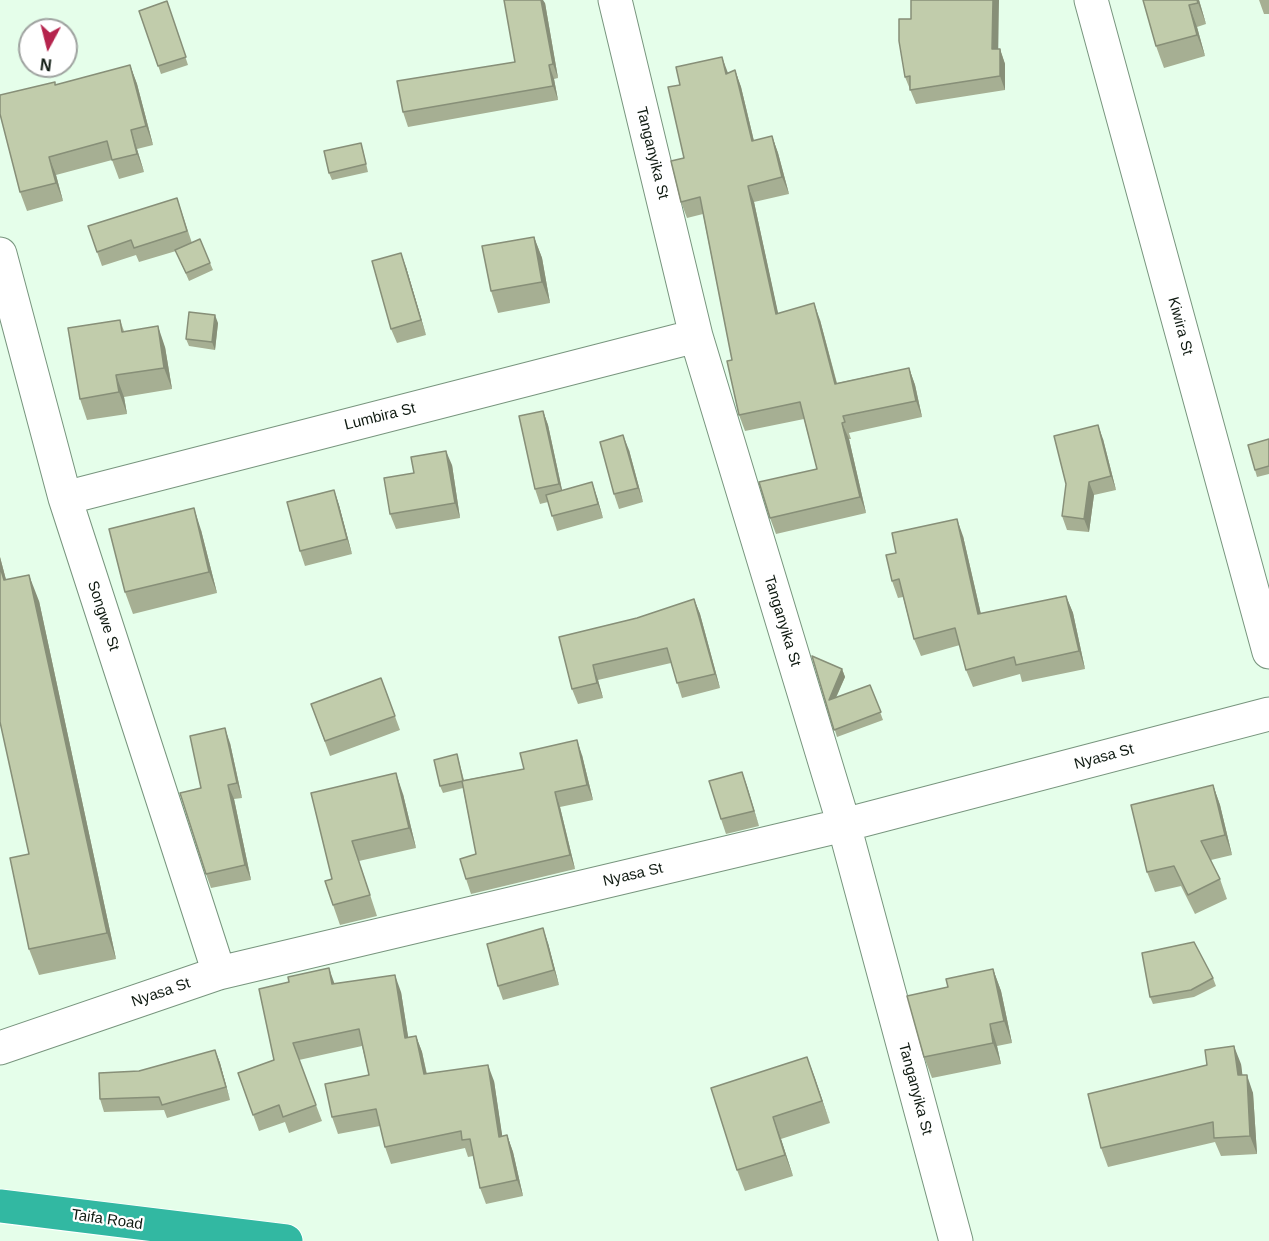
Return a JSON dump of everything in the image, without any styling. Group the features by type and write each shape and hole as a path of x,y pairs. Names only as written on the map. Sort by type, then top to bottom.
{"highway":[{"name":"Taifa Road","path":"0,1206 286,1241"}],"street":[{"name":"Tanganyika St","path":"615,0 696,336 844,825 956,1241"},
{"name":"Kiwira St","path":"1092,0 1269,652"},
{"name":"Songwe St","path":"0,254 65,498 219,973"},
{"name":"Lumbira St","path":"65,498 696,336"},
{"name":"Nyasa St","path":"0,1048 219,973 844,825 1269,714"}],"building":[{"path":"504,0 541,0 553,64 549,65 553,86 403,112 397,81 515,62"},
{"path":"911,0 993,0 992,49 1000,49 1000,76 910,90 910,76 905,77 899,41 899,19 911,19"},
{"path":"1143,0 1197,0 1198,3 1189,5 1197,35 1156,46"},
{"path":"167,1 186,57 158,66 139,11"},
{"path":"722,57 726,74 735,70 752,141 772,136 782,177 748,186 776,314 814,303 835,384 909,368 916,401 843,416 845,422 842,423 860,497 770,518 759,482 817,469 800,402 739,415 727,361 732,360 700,197 681,202 671,161 684,158 668,87 680,85 676,67"},
{"path":"130,65 146,126 131,130 137,154 112,160 107,141 49,157 56,183 20,192 0,114 0,95 55,82 55,85"},
{"path":"361,143 366,164 329,173 324,151"},
{"path":"177,198 187,231 134,248 131,240 97,252 88,226"},
{"path":"534,237 542,282 491,291 482,246"},
{"path":"200,239 210,263 186,273 175,250"},
{"path":"401,253 421,320 391,329 372,261"},
{"path":"189,312 215,315 212,342 186,339"},
{"path":"120,320 122,332 158,326 164,368 116,375 119,392 80,399 68,328"},
{"path":"543,411 559,484 535,489 519,416"},
{"path":"1098,425 1111,476 1089,482 1084,519 1062,516 1066,484 1054,436"},
{"path":"623,435 638,488 614,494 600,442"},
{"path":"1269,439 1269,466 1255,470 1248,445"},
{"path":"446,451 455,503 390,514 384,478 414,473 411,457"},
{"path":"592,482 598,504 552,516 546,495"},
{"path":"334,490 347,539 300,551 287,502"},
{"path":"194,508 209,572 125,592 109,529"},
{"path":"957,519 978,614 1066,596 1079,651 1016,665 1014,657 966,670 955,628 914,639 899,579 892,581 886,555 896,553 892,533"},
{"path":"0,567 4,580 29,575 107,933 29,949 10,858 29,854 0,722"},
{"path":"694,599 715,674 677,683 667,648 593,665 597,683 572,689 559,637 637,618"},
{"path":"812,656 842,669 829,700 870,685 881,712 834,730"},
{"path":"381,678 395,716 325,741 311,704"},
{"path":"225,728 237,783 228,785 245,865 206,874 180,793 201,788 190,736"},
{"path":"577,740 587,785 555,792 570,855 466,879 460,859 476,854 462,781 524,769 520,753"},
{"path":"457,754 463,781 440,786 434,760"},
{"path":"742,772 754,811 721,819 709,781"},
{"path":"396,773 409,828 352,841 370,895 333,905 325,881 332,879 311,793"},
{"path":"1213,785 1225,835 1201,841 1220,879 1188,895 1174,866 1147,872 1131,805"},
{"path":"543,928 554,970 498,986 487,944"},
{"path":"1194,942 1213,978 1191,990 1150,997 1142,953"},
{"path":"329,968 332,984 395,975 405,1038 416,1036 424,1074 488,1065 499,1137 507,1135 517,1180 480,1188 470,1139 462,1140 461,1131 385,1147 376,1109 332,1117 325,1084 369,1075 359,1029 293,1043 316,1105 283,1117 279,1105 253,1115 238,1073 274,1060 259,989 289,982 288,977"},
{"path":"993,969 1004,1021 990,1024 993,1043 924,1057 907,996 948,987 946,979"},
{"path":"1234,1046 1238,1075 1247,1075 1250,1136 1214,1138 1213,1122 1101,1148 1088,1094 1207,1065 1205,1050"},
{"path":"215,1050 226,1087 162,1105 159,1097 100,1099 99,1073 139,1071"},
{"path":"807,1057 822,1101 773,1117 785,1155 737,1170 711,1088"}]}
